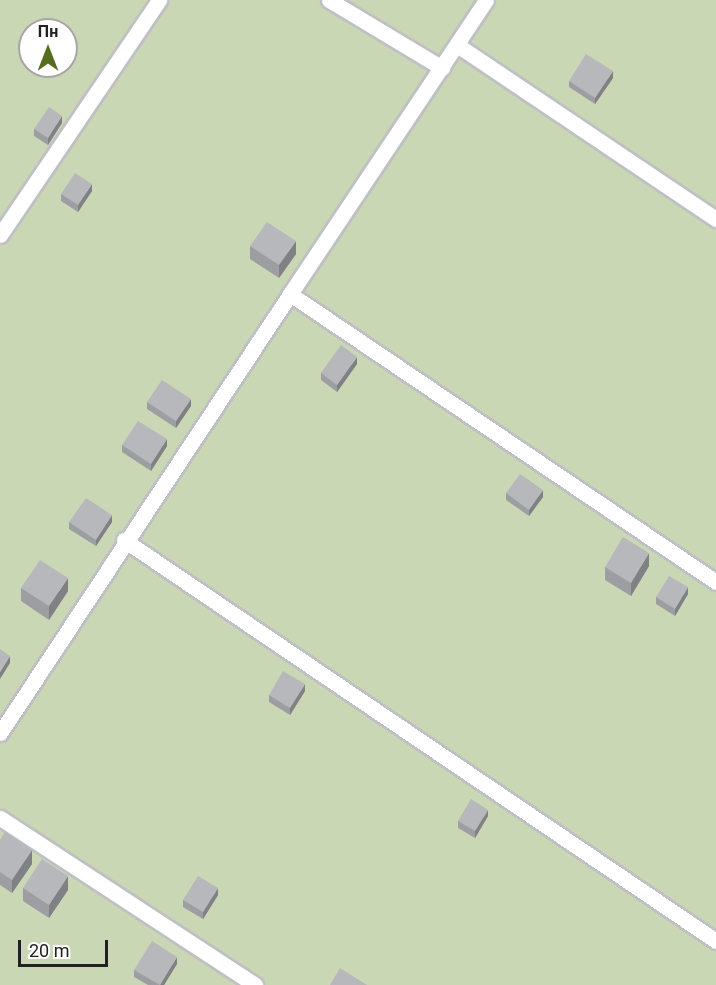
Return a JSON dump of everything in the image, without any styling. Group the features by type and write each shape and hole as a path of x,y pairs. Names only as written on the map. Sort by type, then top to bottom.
{"lane":[{"path":"0,235 159,0"},
{"path":"329,0 442,68"},
{"path":"0,733 124,540 486,0"},
{"path":"457,45 716,219"},
{"path":"290,294 716,582"},
{"path":"124,540 716,941"},
{"path":"0,818 255,985"}],"green space":[{"path":"0,0 716,0 716,985 0,985"}],"building":[{"path":"586,54 613,71 595,98 569,81"},
{"path":"49,107 62,116 48,138 34,129"},
{"path":"75,173 92,184 78,205 61,194"},
{"path":"267,222 296,241 279,265 250,246"},
{"path":"341,345 357,357 337,385 321,373"},
{"path":"162,380 191,399 176,421 147,402"},
{"path":"138,421 167,439 151,464 122,445"},
{"path":"520,474 543,490 529,510 506,493"},
{"path":"86,498 112,515 96,540 69,522"},
{"path":"623,537 649,553 631,583 605,567"},
{"path":"40,560 68,578 49,606 21,588"},
{"path":"669,576 688,587 675,609 656,597"},
{"path":"0,649 10,656 0,672"},
{"path":"283,671 305,684 290,708 269,695"},
{"path":"471,799 488,810 475,831 458,821"},
{"path":"5,832 32,850 12,880 0,872 0,840"},
{"path":"42,859 68,876 49,905 23,888"},
{"path":"198,876 218,888 203,912 183,900"},
{"path":"152,941 177,957 160,985 134,970"},
{"path":"340,968 367,985 330,985"}]}
